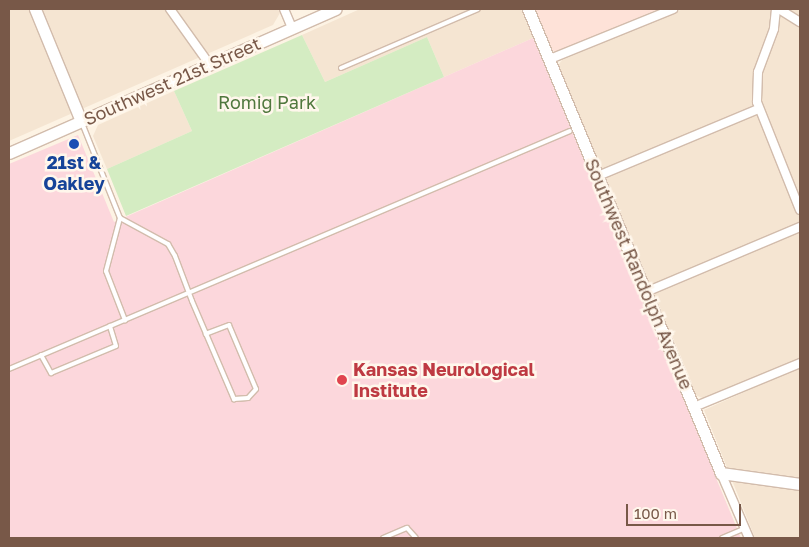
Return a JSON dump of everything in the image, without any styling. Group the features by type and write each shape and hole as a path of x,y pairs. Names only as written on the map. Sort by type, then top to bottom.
{"street":[{"path":"35,9 81,121"},
{"path":"170,9 210,64"},
{"path":"284,9 292,28"},
{"name":"Southwest 21st Street","path":"9,153 336,9"},
{"name":"Southwest Randolph Avenue","path":"528,9 749,538"},
{"path":"550,59 673,9"},
{"path":"800,22 777,9 774,29 758,72 758,109 800,210"},
{"path":"598,176 758,109"},
{"path":"646,292 800,227"},
{"path":"694,407 800,363"},
{"path":"721,473 800,484"}],"lane":[{"path":"341,68 478,9"},
{"path":"81,121 120,218 106,271 125,320"},
{"path":"9,369 570,131"},
{"path":"120,218 168,244 190,292 206,334 234,399 248,398 256,389 229,325 206,334"},
{"path":"41,355 51,373 117,344 110,326"},
{"path":"383,538 407,528 416,538"},
{"path":"722,538 745,528"}],"shaded area":[{"path":"9,9 278,9 280,13 273,25 9,141"},
{"path":"360,9 521,9 533,38 444,77 427,37 325,82 302,35"},
{"path":"533,9 659,9 556,52 549,49"},
{"path":"683,9 800,9 800,359 705,399 695,395 557,67 562,60"},
{"name":"Kansas Neurological Institute","path":"533,38 741,538 9,538 9,164 78,135 114,222"},
{"path":"174,91 192,131 107,169 93,136 98,125"},
{"path":"800,367 800,538 755,538 704,410"}],"green space":[{"name":"Romig Park","path":"302,35 325,82 427,37 444,77 126,216 107,169 192,131 174,91"}],"place":[{"name":"21st & Oakley","path":"74,144"},
{"name":"Kansas Neurological Institute","path":"342,380"}]}
